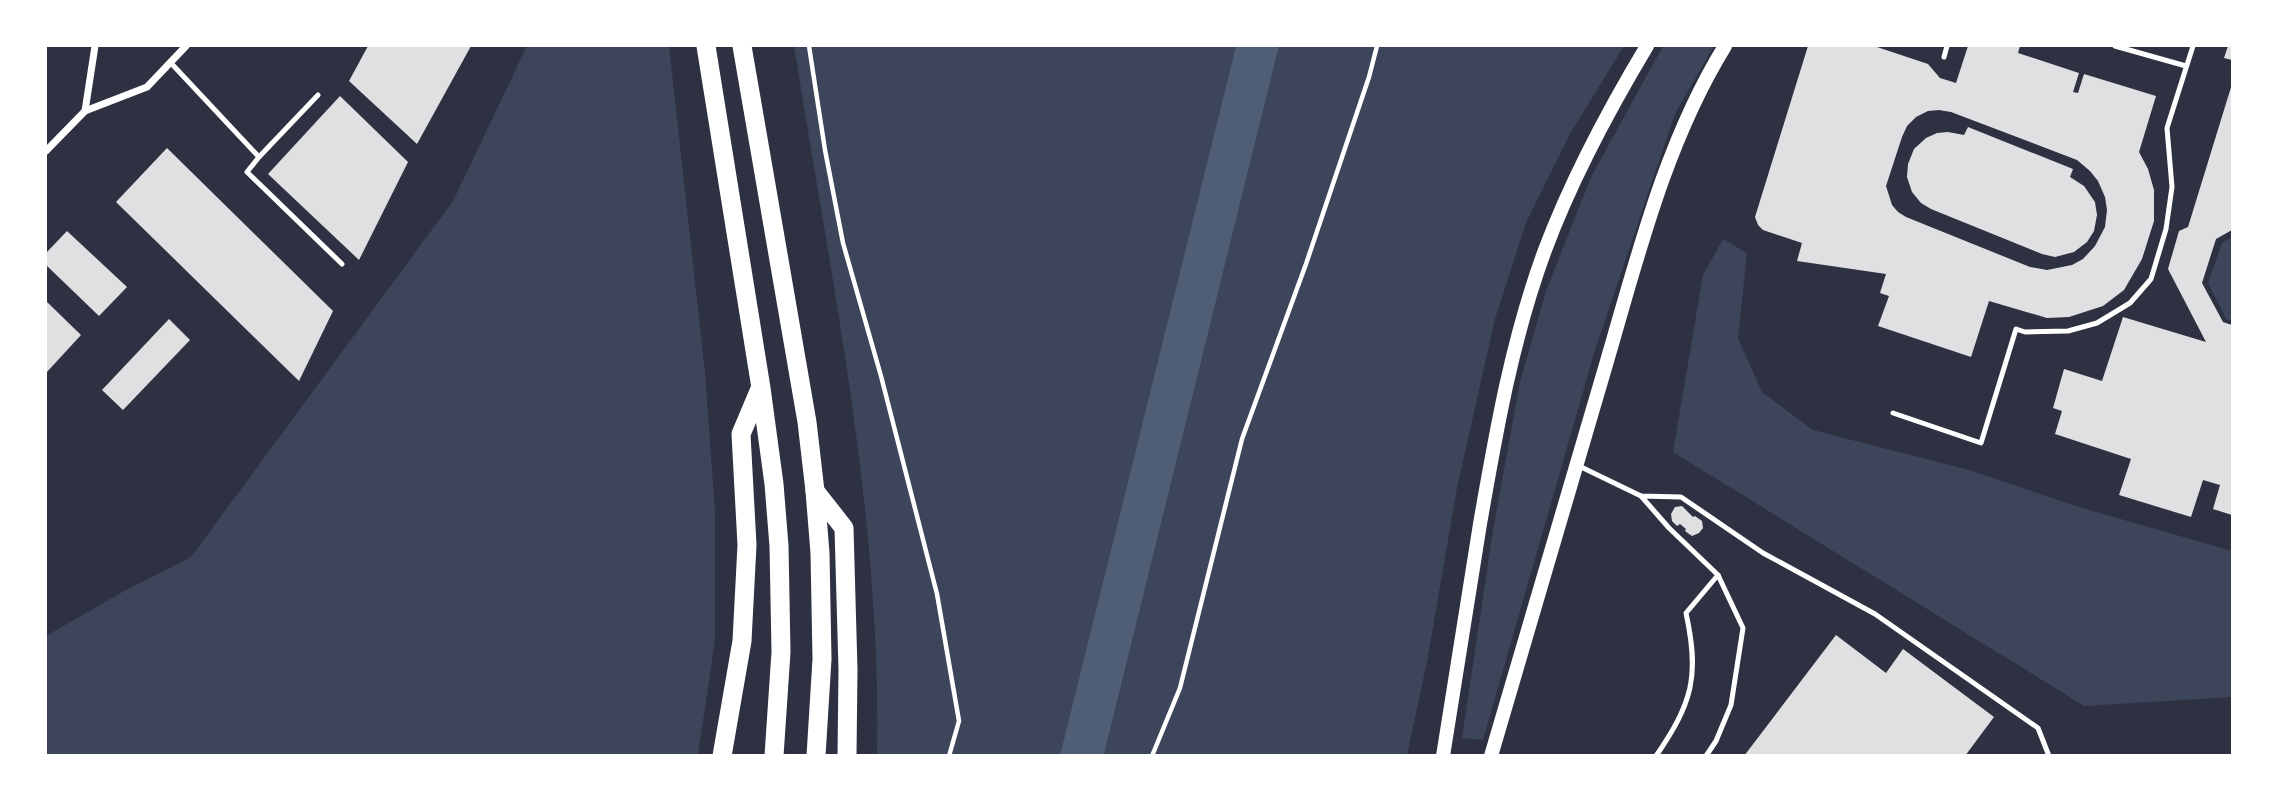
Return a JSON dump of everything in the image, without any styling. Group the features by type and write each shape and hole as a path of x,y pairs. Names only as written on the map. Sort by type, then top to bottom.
{"highway":[{"path":"706,46 774,484 781,652 774,755"},
{"path":"742,46 807,422 815,491 822,620 816,755"},
{"path":"722,755 742,641 747,545 741,434 761,388"},
{"path":"815,491 844,528 848,670 847,755"}],"main road":[{"path":"1443,755 1501,407 1522,324 1545,251 1573,180 1608,111 1647,46"},
{"path":"1491,755 1659,190 1693,102 1725,46"}],"street":[{"path":"85,111 95,46"},
{"path":"46,150 85,111 147,86 186,46"}],"lane":[{"path":"1944,57 1947,46"},
{"path":"2115,46 2186,66"},
{"path":"1893,413 1981,443 2016,329 2025,332 2068,331 2097,324 2130,303 2151,279 2166,229 2172,187 2167,128 2193,46"},
{"path":"170,62 259,157"},
{"path":"318,95 247,172 342,264"},
{"path":"1576,465 1641,496 1669,528 1718,575 1743,628 1731,705 1716,741 1706,755"},
{"path":"1641,496 1681,497 1763,553 1875,614 2038,728 2049,755"},
{"path":"1656,755 1677,724 1688,698 1693,671 1692,638 1686,614 1718,575"}],"path":[{"path":"809,46 842,243 881,376 937,594 959,721 948,755"},
{"path":"1152,755 1180,688 1242,439 1315,239 1377,46"}],"shaded area":[{"path":"527,46 669,46 705,372 715,511 715,640 698,755 46,755 46,636 124,591 191,557 453,201"},
{"path":"794,46 1236,46 1060,755 877,755 876,666 863,488 838,310"},
{"path":"1236,46 1279,46 1104,755 1060,755"},
{"path":"1279,46 1624,46 1571,132 1526,223 1495,319 1457,488 1427,662 1407,755 1104,756"},
{"path":"1663,46 1714,46 1675,114 1595,350 1483,740 1462,738 1493,530 1520,382 1546,291 1591,177"},
{"path":"2232,237 2232,321 2226,319 2208,283 2222,243"},
{"path":"1723,239 1747,253 1738,338 1762,392 1813,430 1969,470 2079,507 2232,551 2232,697 2084,706 1673,452 1703,275"}],"building":[{"path":"368,46 471,46 417,144 349,81"},
{"path":"1808,46 1874,46 1928,64 1940,78 1956,83 1968,46 2020,46 2018,53 2079,73 2073,92 2078,93 2084,74 2156,96 2139,152 2148,169 2154,190 2154,221 2142,259 2124,290 2103,306 2069,317 2047,318 1989,301 1971,357 1878,326 1889,296 1880,293 1886,274 1797,261 1802,243 1763,230 1755,217","holes":["1928,111 1951,112 2077,160 2090,171 2105,197 2107,210 2105,227 2095,246 2083,259 2072,265 2047,270 2030,267 1898,212 1892,205 1886,186 1907,126"]},
{"path":"2228,46 2232,46 2232,60 2224,58"},
{"path":"2232,84 2232,230 2216,239 2202,283 2223,322 2232,325 2232,515 2213,509 2220,485 2203,480 2191,517 2119,495 2131,459 2055,434 2062,411 2053,408 2064,369 2102,381 2123,317 2206,342 2168,269 2179,231 2188,227"},
{"path":"340,96 408,162 359,260 268,174"},
{"path":"1968,127 2073,169 2070,177 2084,186 2095,202 2097,215 2094,231 2087,242 2074,252 2055,257 2042,254 1921,203 1912,192 1907,177 1908,164 1914,149 1926,138 1937,133 1964,135"},
{"path":"167,148 333,311 299,381 116,202"},
{"path":"67,231 127,287 99,316 46,265 46,253"},
{"path":"46,301 81,335 46,373"},
{"path":"169,319 190,340 123,410 102,390"},
{"path":"1682,506 1693,517 1702,521 1703,528 1699,533 1692,536 1680,524 1677,526 1672,521 1671,514 1675,507"},
{"path":"1836,635 1886,673 1903,649 1994,717 1965,756 1744,756"}]}
